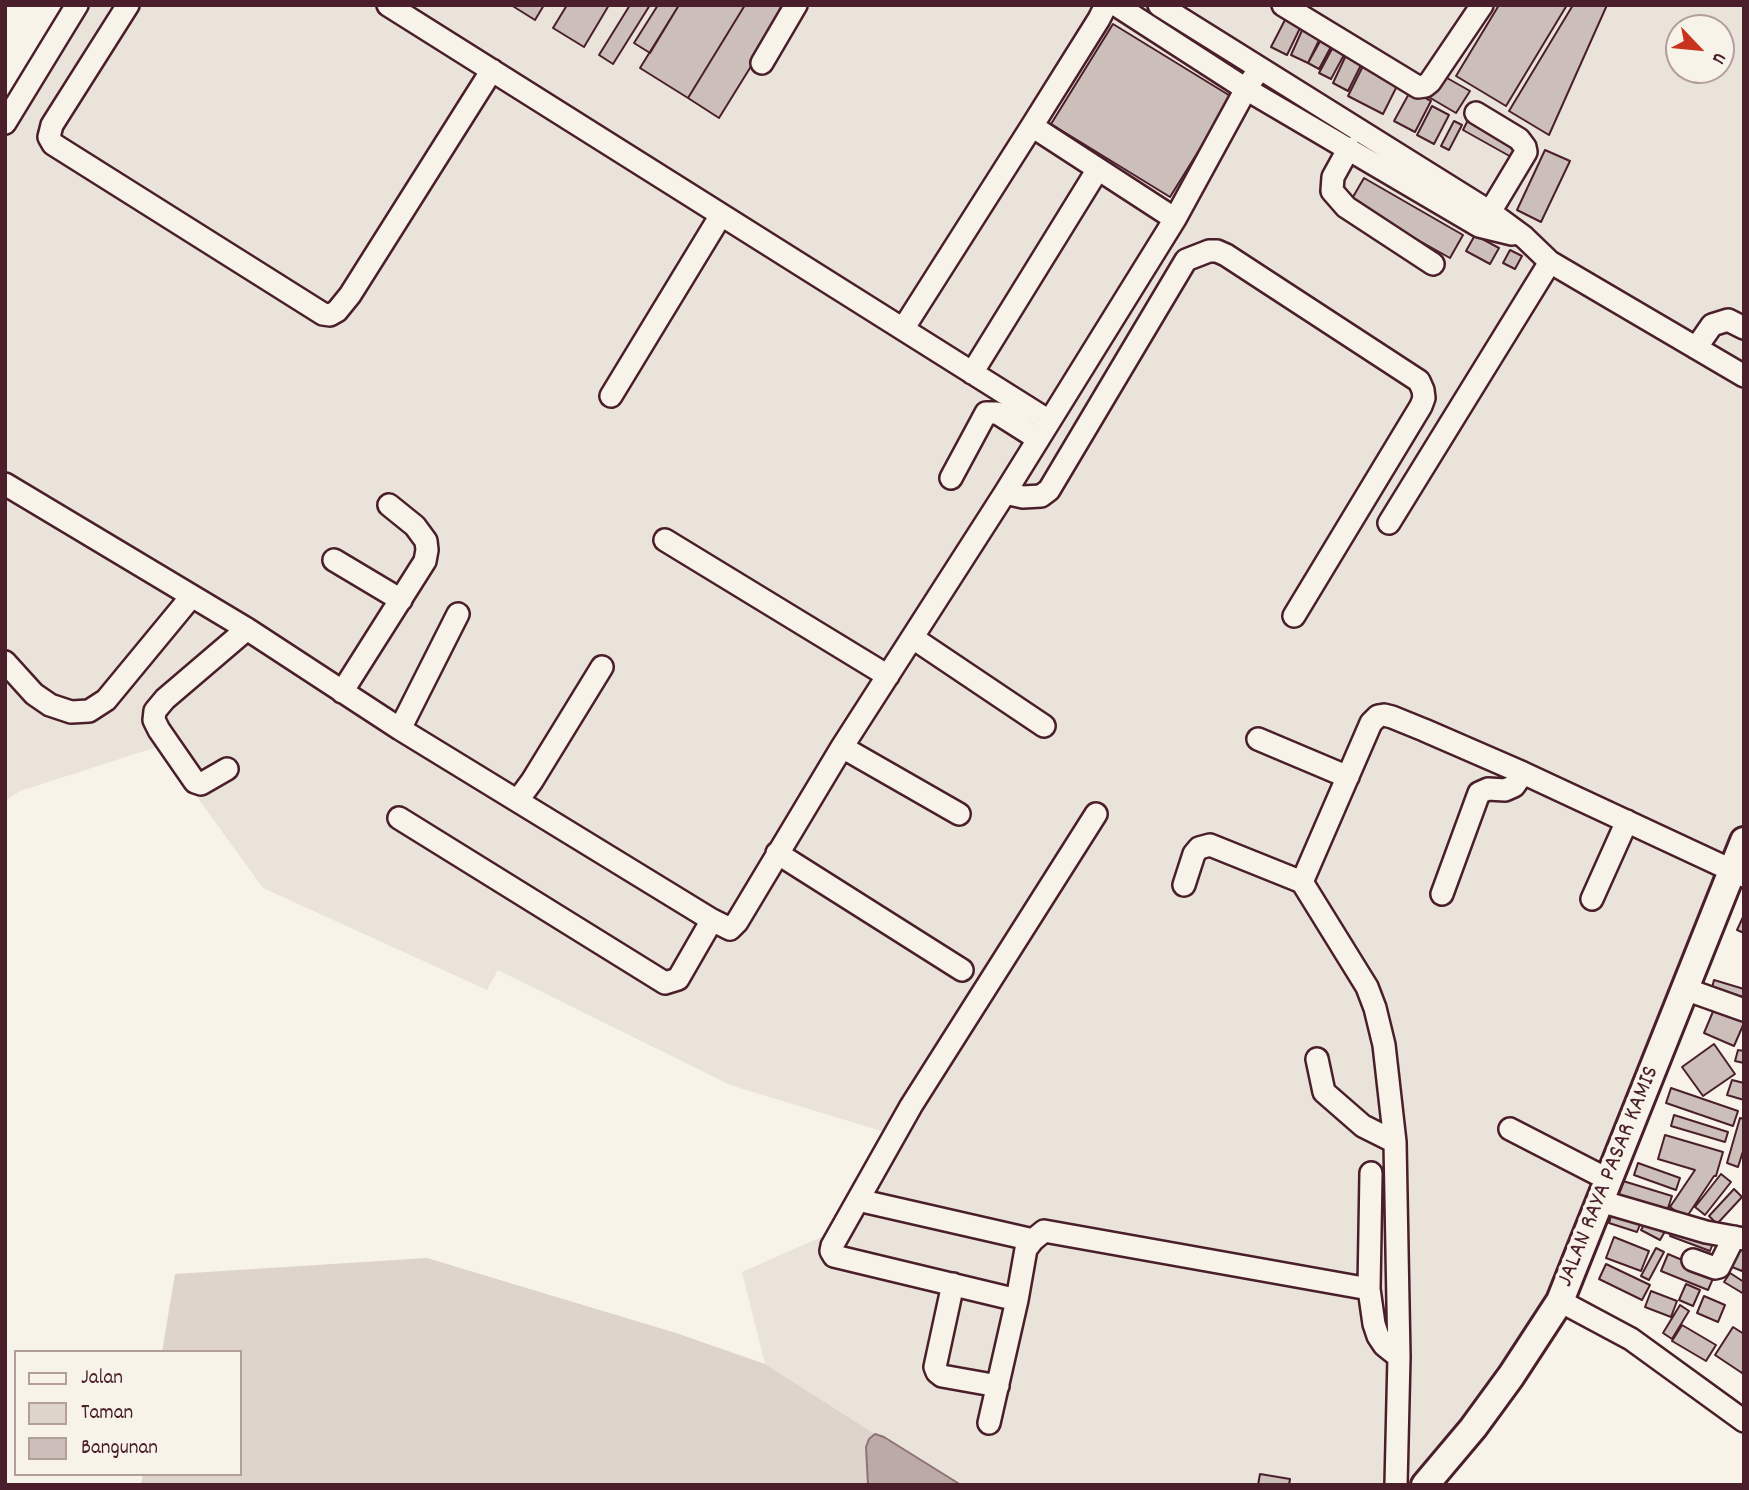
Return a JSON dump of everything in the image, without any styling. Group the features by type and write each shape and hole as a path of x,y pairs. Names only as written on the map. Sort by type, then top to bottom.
{"main road":[{"name":"JALAN RAYA PASAR KAMIS","path":"1425,1485 1473,1428 1560,1301 1720,903 1738,872 1744,841"}],"street":[{"path":"5,123 77,5"},
{"path":"128,5 52,125 49,137 53,144 323,314 337,311 350,295 492,71"},
{"path":"388,5 972,373 1043,430"},
{"path":"762,63 796,5"},
{"path":"903,329 1106,5"},
{"path":"1116,5 1246,89 1349,148 1524,237 1549,262 1744,376"},
{"path":"1159,5 1485,219"},
{"path":"1297,9 1418,87 1430,82 1482,5"},
{"path":"5,484 247,629 400,729 730,929 1161,242 1259,69"},
{"path":"1476,113 1519,139 1526,152 1485,219"},
{"path":"1032,126 1175,219"},
{"path":"1349,148 1333,177 1332,191 1346,207 1433,264"},
{"path":"972,373 1098,169"},
{"path":"611,396 721,215"},
{"path":"1161,242 1186,260"},
{"path":"1004,493 1023,497 1041,496 1049,490 1186,260 1209,251 1217,251 1419,381 1423,390 1421,405 1294,616"},
{"path":"1389,523 1549,262"},
{"path":"1696,348 1712,325 1728,320 1744,328"},
{"path":"951,478 986,413 997,413 1043,430"},
{"path":"342,692 425,561 426,541 415,526 389,505"},
{"path":"665,540 888,676"},
{"path":"334,559 401,600"},
{"path":"5,662 34,694 50,705 71,712 89,711 106,700 191,597"},
{"path":"400,729 458,614"},
{"path":"227,769 201,783 195,782 159,730 154,720 155,711 165,699 247,629"},
{"path":"913,638 1044,726"},
{"path":"518,800 602,667"},
{"path":"1302,882 1371,723 1378,716 1384,715 1392,716 1523,773 1738,872"},
{"path":"1258,739 1348,777"},
{"path":"842,747 959,814"},
{"path":"1442,894 1479,793 1488,789 1505,790 1514,786 1523,773"},
{"path":"1017,1300 834,1256 832,1246 911,1107 1096,814"},
{"path":"399,818 665,983 677,979 712,920"},
{"path":"1592,900 1627,821"},
{"path":"1184,885 1194,854 1199,848 1210,845 1302,882 1367,987 1375,1008 1384,1045 1395,1142 1399,1357 1396,1485"},
{"path":"777,853 962,970"},
{"path":"1685,989 1744,1010"},
{"path":"1317,1059 1324,1093 1363,1126 1395,1142"},
{"path":"1510,1129 1604,1190 1706,1232 1739,1238 1719,1267 1693,1260"},
{"path":"1371,1173 1369,1289 1374,1324 1384,1345 1399,1357"},
{"path":"858,1200 1032,1240"},
{"path":"989,1423 1026,1249 1032,1240 1044,1231 1369,1289"},
{"path":"953,1284 935,1367 937,1372 942,1376 998,1386"},
{"path":"1560,1301 1632,1339 1744,1421"}],"shaded area":[{"path":"66,5 1744,5 1744,821 1553,1303 1415,1485 961,1485 765,1364 742,1272 828,1234 888,1133 730,1085 498,970 487,990 263,888 160,746 20,791 5,801 5,101"},
{"path":"875,1434 961,1485 868,1485 866,1447"}],"green space":[{"path":"427,1258 676,1333 765,1364 875,1434 866,1447 868,1485 141,1485 143,1476 242,1476 242,1350 162,1350 175,1274"}],"building":[{"path":"511,5 544,5 535,20"},
{"path":"567,5 609,5 584,47 553,28"},
{"path":"630,5 650,5 613,64 599,55"},
{"path":"658,5 679,5 650,53 634,43"},
{"path":"679,5 745,5 688,98 640,68"},
{"path":"745,5 789,5 719,118 688,98"},
{"path":"1499,5 1567,5 1506,106 1456,76"},
{"path":"1573,5 1607,5 1549,135 1509,111"},
{"path":"1287,16 1302,24 1287,55 1271,47"},
{"path":"1113,24 1232,97 1170,197 1051,124"},
{"path":"1304,26 1322,34 1308,63 1291,55"},
{"path":"1323,36 1333,43 1319,69 1308,63"},
{"path":"1333,47 1345,53 1331,79 1319,73"},
{"path":"1348,51 1364,59 1348,91 1333,83"},
{"path":"1364,64 1399,82 1383,114 1348,96"},
{"path":"1440,74 1470,91 1456,113 1427,96"},
{"path":"1411,90 1431,101 1415,132 1394,121"},
{"path":"1432,106 1449,115 1434,144 1417,135"},
{"path":"1469,118 1520,146 1513,158 1463,130"},
{"path":"1454,121 1462,125 1449,150 1441,146"},
{"path":"1545,150 1570,161 1541,222 1517,210"},
{"path":"1364,178 1463,235 1450,258 1350,202"},
{"path":"1475,235 1499,248 1490,264 1466,251"},
{"path":"1510,250 1522,256 1515,269 1503,263"},
{"path":"1744,917 1744,933 1737,930"},
{"path":"1714,980 1744,989 1744,1006 1710,996"},
{"path":"1717,1002 1744,1014 1744,1023 1734,1046 1704,1033"},
{"path":"1714,1044 1735,1074 1703,1096 1682,1067"},
{"path":"1738,1050 1744,1051 1744,1063 1735,1061"},
{"path":"1732,1080 1744,1083 1744,1100 1727,1095"},
{"path":"1671,1088 1738,1111 1733,1126 1666,1103"},
{"path":"1674,1115 1728,1132 1725,1142 1671,1126"},
{"path":"1740,1118 1744,1119 1744,1148 1738,1167 1727,1163"},
{"path":"1665,1135 1723,1152 1716,1176 1686,1218 1670,1207 1695,1170 1658,1159"},
{"path":"1638,1163 1680,1178 1676,1190 1634,1175"},
{"path":"1721,1174 1731,1182 1705,1215 1695,1207"},
{"path":"1623,1181 1672,1196 1667,1211 1618,1196"},
{"path":"1734,1189 1742,1197 1717,1224 1709,1216"},
{"path":"1612,1212 1641,1222 1637,1232 1609,1223"},
{"path":"1648,1218 1667,1228 1660,1240 1641,1230"},
{"path":"1675,1223 1715,1238 1710,1251 1670,1236"},
{"path":"1614,1237 1649,1251 1641,1271 1606,1258"},
{"path":"1734,1246 1744,1250 1742,1271 1727,1265"},
{"path":"1656,1248 1664,1252 1649,1280 1641,1276"},
{"path":"1668,1254 1715,1274 1708,1290 1661,1271"},
{"path":"1606,1264 1650,1285 1642,1300 1599,1279"},
{"path":"1730,1273 1744,1282 1744,1294 1724,1282"},
{"path":"1686,1284 1700,1290 1693,1306 1679,1300"},
{"path":"1651,1291 1677,1301 1671,1317 1645,1307"},
{"path":"1704,1296 1725,1305 1718,1322 1697,1313"},
{"path":"1680,1305 1689,1311 1672,1339 1663,1333"},
{"path":"1682,1325 1716,1345 1706,1361 1672,1341"},
{"path":"1733,1327 1744,1334 1742,1373 1715,1355"},
{"path":"1260,1474 1290,1479 1289,1485 1258,1485"}]}
